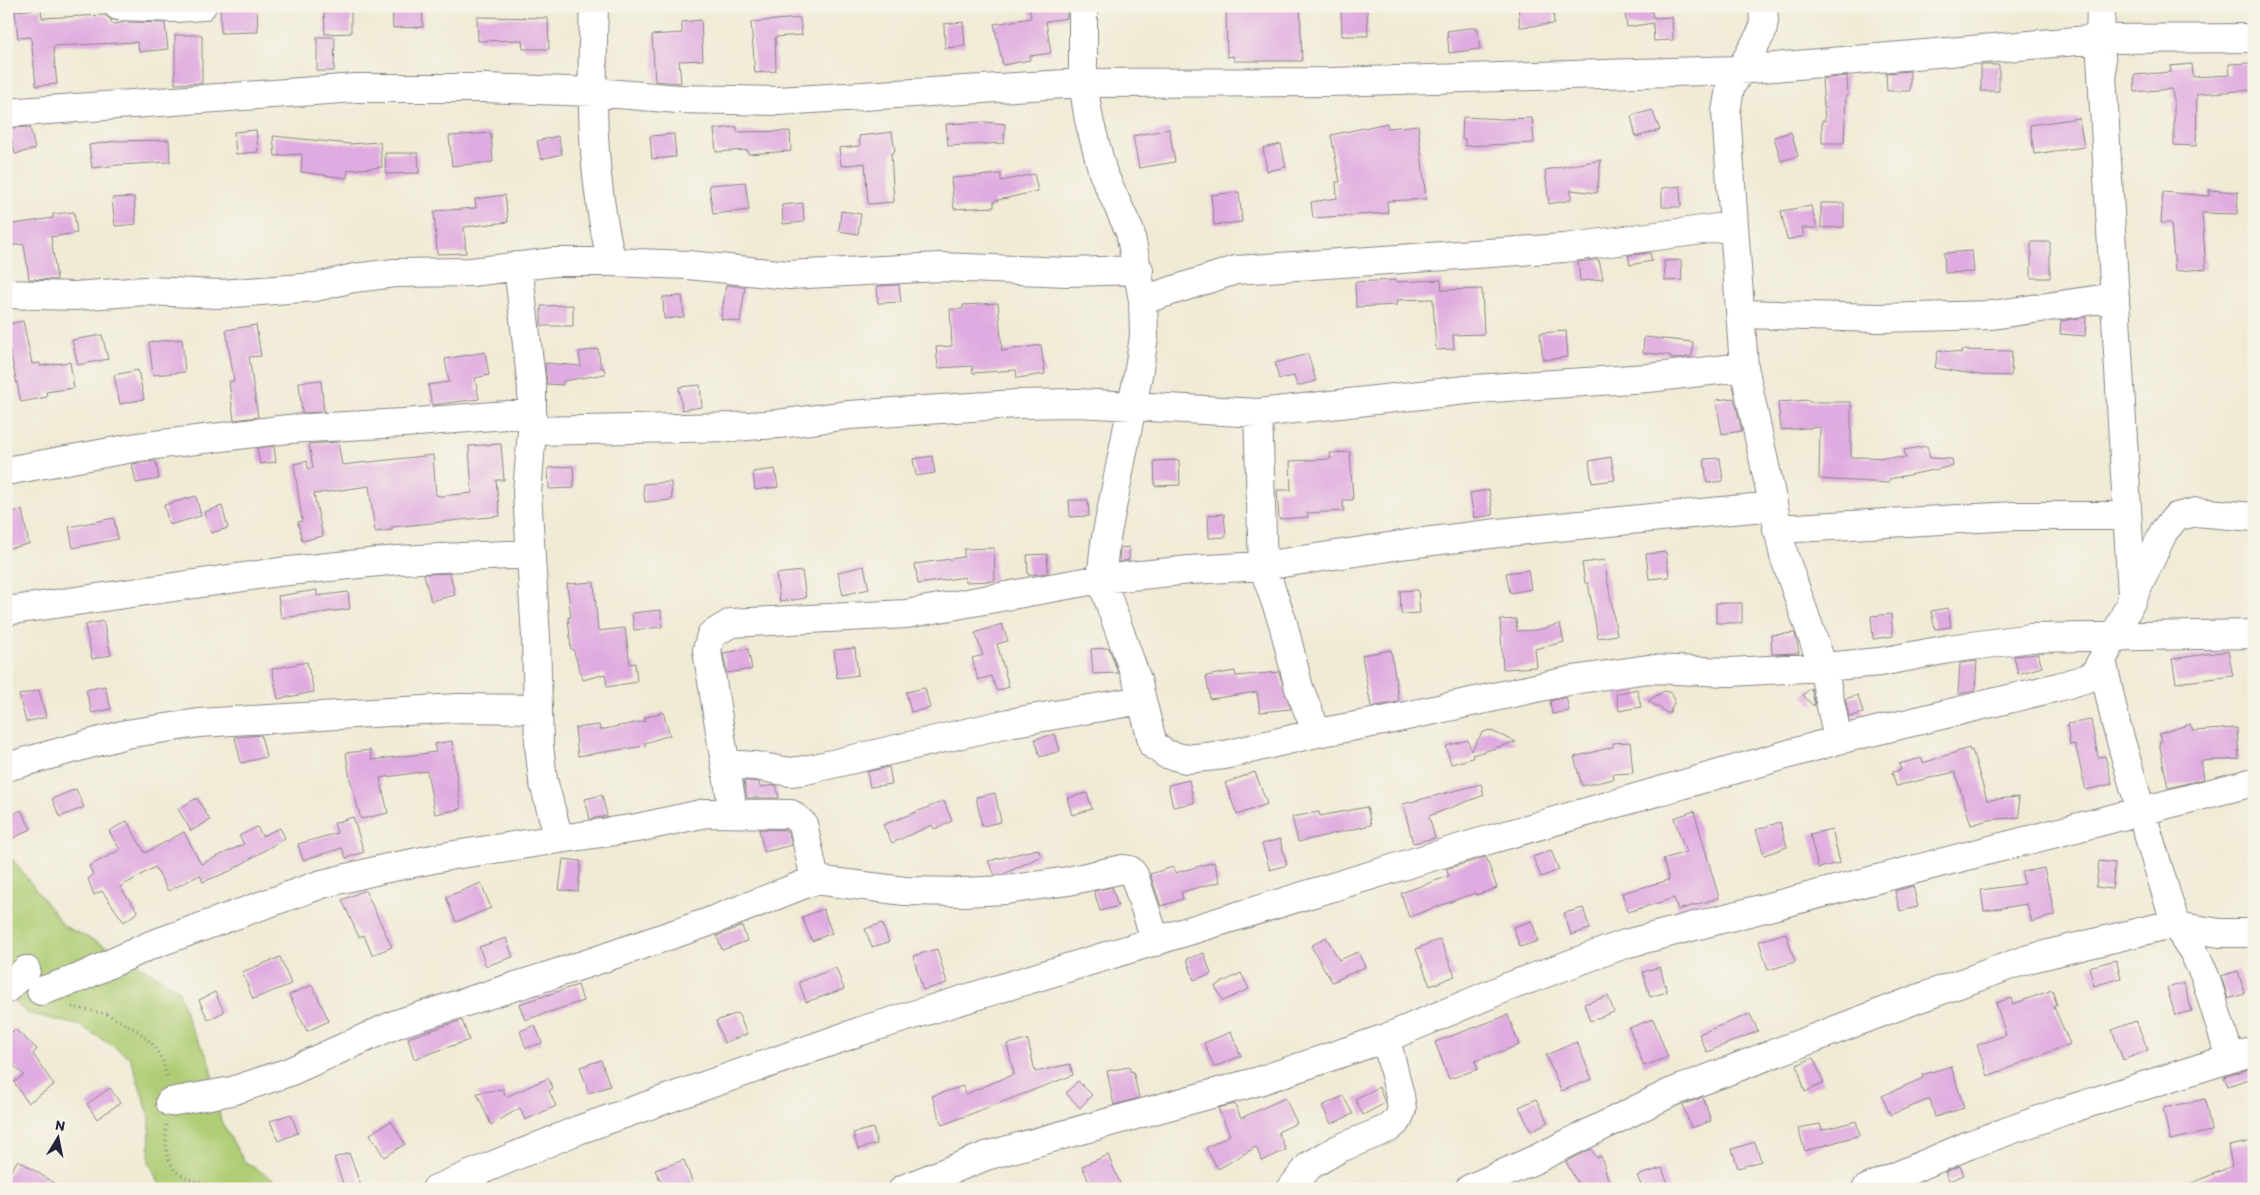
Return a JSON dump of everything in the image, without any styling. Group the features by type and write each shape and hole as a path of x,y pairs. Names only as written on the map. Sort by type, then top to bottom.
{"street":[{"path":"118,6 176,8 202,6"},
{"path":"594,6 594,92 598,192 604,232 612,262"},
{"path":"1083,6 1083,83 1088,120 1103,173 1130,232 1139,270 1143,300 1144,337 1105,542 1100,579 1108,604 1123,636 1153,745 1166,754 1186,759 1225,755 1317,733 1383,721 1573,680 1648,669 1730,672 1823,667 1880,662 1948,649 2032,638 2108,649 2254,634"},
{"path":"1763,6 1764,21 1762,32 1730,88 1726,112 1744,367 1784,556 1823,667 1838,740"},
{"path":"2101,6 2100,39 2132,600"},
{"path":"6,113 356,88 485,88 594,92 678,99 778,101 1083,83 1331,82 1739,70 2100,39 2254,38"},
{"path":"1143,300 1236,270 1564,248 1733,226"},
{"path":"6,294 74,296 145,292 220,294 316,287 354,278 395,273 471,272 554,262 688,265 789,275 940,267 1068,272 1139,270"},
{"path":"518,266 532,388 532,422 527,493 536,638 537,709 543,780 559,839"},
{"path":"1741,314 1879,318 1992,315 2115,297"},
{"path":"6,471 138,447 288,429 404,423 532,422 732,427 778,424 849,415 1017,404 1078,403 1258,413 1475,389 1648,378 1744,367"},
{"path":"1258,413 1263,566 1282,623 1299,688 1317,733"},
{"path":"436,1189 578,1130 867,1029 1464,847 1838,740 2058,687 2088,678 2096,670 2108,649 2164,531 2176,517 2196,512 2254,517"},
{"path":"733,812 707,650 711,635 731,623 906,614 1100,579 1190,570 1263,566 1489,534 1775,518 2127,516"},
{"path":"6,611 279,572 398,560 530,554"},
{"path":"1866,1189 1969,1145 2047,1117 2242,1055 2193,950 2176,926 2140,811 2116,724 2108,649"},
{"path":"725,764 756,766 790,772 806,770 1009,723 1142,700"},
{"path":"6,767 126,734 199,724 417,710 537,709"},
{"path":"903,1189 986,1156 1259,1082 1386,1038 1505,988 1625,944 2254,782"},
{"path":"6,989 33,980 79,978 166,940 322,884 382,869 448,856 637,828 706,813 791,814 798,818 806,831 815,880"},
{"path":"170,1102 232,1091 289,1072 396,1024 706,923 815,880 905,890 963,892 1006,890 1068,881 1124,869 1130,870 1134,875 1156,942"},
{"path":"1469,1189 1536,1159 1670,1093 2028,959 2164,926 2220,933 2254,933"},
{"path":"1291,1189 1309,1166 1338,1149 1389,1128 1398,1120 1402,1109 1386,1038"}],"path":[{"path":"6,942 33,980 66,1006 108,1014 138,1031 152,1044 162,1060 168,1078 170,1102 166,1121 165,1144 168,1163 183,1177 224,1189"}],"green space":[{"path":"6,851 64,926 114,950 178,989 190,1026 209,1059 221,1121 244,1161 288,1189 162,1189 149,1162 150,1118 130,1057 81,1026 27,1013 6,995"}],"building":[{"path":"392,6 422,6 423,27 393,28"},
{"path":"1029,6 1067,6 1067,18 1046,21 1051,53 1030,56 1030,60 1003,65 994,24 1031,18"},
{"path":"1226,6 1300,6 1302,61 1234,61 1233,56 1227,57"},
{"path":"1518,6 1553,6 1554,24 1520,27"},
{"path":"1624,6 1651,6 1653,18 1672,17 1673,40 1654,41 1653,23 1627,27"},
{"path":"257,7 258,32 221,33 220,8"},
{"path":"1367,8 1368,36 1342,36 1341,9"},
{"path":"41,9 42,18 105,15 111,20 112,24 130,22 165,23 168,49 139,52 137,42 53,46 57,84 36,86 31,37 18,38 15,11"},
{"path":"351,9 351,33 325,34 324,10"},
{"path":"477,17 548,18 549,49 523,49 522,40 478,41"},
{"path":"800,18 802,35 775,37 776,71 755,73 751,22"},
{"path":"701,20 703,60 679,61 681,83 655,81 652,35 682,33 682,22"},
{"path":"963,22 965,46 945,48 944,24"},
{"path":"1477,27 1480,49 1449,53 1447,31"},
{"path":"175,35 202,35 202,83 175,84"},
{"path":"317,37 335,37 334,71 317,71"},
{"path":"2251,63 2253,90 2197,94 2196,146 2174,145 2174,98 2172,89 2135,92 2134,75 2171,72 2170,66 2192,64 2193,77 2230,75 2229,64"},
{"path":"1981,65 1999,65 1999,91 1981,91"},
{"path":"1910,71 1910,91 1887,91 1886,73"},
{"path":"1847,76 1848,96 1846,96 1844,143 1822,143 1822,120 1825,121 1822,79"},
{"path":"1652,110 1660,130 1636,137 1631,116"},
{"path":"1463,117 1532,118 1534,143 1465,146 1465,139 1462,139"},
{"path":"2079,118 2084,147 2034,154 2030,125"},
{"path":"985,122 1005,124 1004,143 948,146 946,124"},
{"path":"1387,123 1388,128 1418,125 1426,199 1387,201 1388,213 1313,218 1311,202 1337,198 1336,182 1340,182 1331,135"},
{"path":"30,127 35,149 15,154 9,128"},
{"path":"737,127 737,132 790,131 791,151 748,154 748,150 716,152 714,129"},
{"path":"1169,129 1175,162 1139,168 1133,136"},
{"path":"256,130 258,152 236,154 234,132"},
{"path":"892,132 895,152 891,153 894,202 868,204 865,163 841,166 839,148 860,146 859,136"},
{"path":"1791,132 1798,156 1781,161 1774,137"},
{"path":"491,133 493,162 452,166 449,136"},
{"path":"674,134 676,157 652,159 650,136"},
{"path":"273,136 350,144 380,142 382,167 348,170 347,178 301,172 302,154 275,156"},
{"path":"558,136 562,154 541,159 537,141"},
{"path":"169,140 170,162 92,168 89,145 116,141"},
{"path":"1281,144 1286,167 1267,171 1263,148"},
{"path":"385,153 418,153 419,173 386,174"},
{"path":"1601,160 1597,193 1571,190 1571,200 1549,204 1545,170"},
{"path":"1001,174 1001,181 1034,174 1038,191 994,201 994,207 954,209 951,178"},
{"path":"745,182 749,210 713,214 709,185"},
{"path":"1680,186 1681,207 1662,207 1662,188"},
{"path":"2209,190 2238,192 2237,214 2202,213 2206,269 2175,271 2171,223 2161,223 2163,192 2209,196"},
{"path":"1239,192 1242,222 1214,225 1211,195"},
{"path":"505,195 508,222 464,227 466,253 437,254 434,211 476,208 475,199"},
{"path":"134,197 136,224 115,226 112,198"},
{"path":"803,203 804,222 783,224 782,205"},
{"path":"1821,203 1844,203 1844,227 1821,228"},
{"path":"1811,206 1817,228 1802,228 1804,236 1787,240 1781,211"},
{"path":"841,211 861,214 858,234 839,231"},
{"path":"74,212 77,233 51,237 57,280 29,279 24,244 9,246 7,225 53,218 53,214"},
{"path":"2031,242 2050,242 2050,278 2031,278"},
{"path":"1972,251 1974,272 1945,273 1944,253"},
{"path":"1650,253 1652,261 1630,265 1628,255"},
{"path":"1599,260 1603,279 1580,281 1578,262"},
{"path":"1681,260 1682,280 1665,281 1664,261"},
{"path":"1395,280 1396,282 1441,280 1442,290 1482,289 1484,334 1453,335 1454,349 1436,350 1433,299 1396,300 1397,305 1356,307 1355,282"},
{"path":"726,285 745,287 740,322 721,319"},
{"path":"899,285 901,302 878,303 877,286"},
{"path":"682,296 684,317 664,319 663,297"},
{"path":"998,303 1002,351 1041,345 1045,374 1017,378 1016,370 973,373 972,366 938,368 936,347 952,346 950,309 963,309 963,305"},
{"path":"573,305 573,326 541,326 541,306"},
{"path":"2086,317 2085,336 2060,334 2061,321"},
{"path":"23,321 32,364 40,363 40,366 70,362 74,388 46,392 47,397 21,402 9,347 6,348 6,325"},
{"path":"256,325 261,356 249,357 258,417 234,420 229,382 234,381 226,330"},
{"path":"1566,331 1568,357 1543,360 1540,333"},
{"path":"102,335 108,359 78,365 72,340"},
{"path":"1644,337 1693,342 1692,356 1677,359 1670,358 1670,355 1643,353"},
{"path":"182,339 185,372 153,375 149,342"},
{"path":"598,349 601,368 604,368 605,374 563,381 563,385 547,384 545,363 581,366 579,352"},
{"path":"1938,350 1961,353 1961,350 2012,351 2011,376 1980,375 1935,368"},
{"path":"485,352 489,375 475,378 479,399 432,405 428,385 449,382 445,359"},
{"path":"1308,354 1316,381 1297,386 1294,376 1279,379 1275,363"},
{"path":"138,370 144,399 120,404 114,375"},
{"path":"321,380 324,412 302,413 299,382"},
{"path":"700,385 702,407 682,410 679,387"},
{"path":"1734,398 1742,431 1722,434 1716,400"},
{"path":"1809,400 1809,402 1851,402 1851,457 1906,458 1904,450 1927,446 1930,458 1952,459 1953,466 1889,479 1889,483 1819,479 1820,427 1781,430 1778,402"},
{"path":"338,442 342,465 433,455 436,495 440,496 472,493 469,446 501,444 504,480 496,480 500,516 392,527 392,530 375,532 369,486 314,494 323,536 302,541 298,522 302,521 294,464 307,461 308,469 313,468 309,444"},
{"path":"274,446 276,462 260,464 257,448"},
{"path":"1350,452 1353,500 1343,500 1344,511 1307,513 1308,517 1279,519 1277,490 1291,490 1290,461 1331,459 1330,453"},
{"path":"932,456 935,473 916,476 913,459"},
{"path":"1611,457 1615,480 1592,483 1589,461"},
{"path":"1720,458 1723,481 1707,483 1704,459"},
{"path":"1179,460 1180,485 1155,486 1154,461"},
{"path":"156,461 159,479 136,483 132,464"},
{"path":"573,466 574,488 549,489 548,468"},
{"path":"775,469 778,487 755,490 753,472"},
{"path":"671,482 672,500 645,502 643,484"},
{"path":"1489,490 1493,515 1474,518 1470,493"},
{"path":"196,496 201,516 169,525 164,505"},
{"path":"1069,500 1088,500 1089,516 1070,517"},
{"path":"222,506 228,528 211,533 204,512"},
{"path":"22,510 29,544 6,549 6,513"},
{"path":"1224,514 1226,537 1209,538 1208,515"},
{"path":"114,518 118,539 73,548 69,527"},
{"path":"1129,547 1129,560 1119,562 1120,548"},
{"path":"994,548 995,581 965,582 965,577 918,584 915,564 964,557 964,549"},
{"path":"1666,552 1669,577 1649,579 1646,554"},
{"path":"1047,554 1048,573 1028,575 1027,555"},
{"path":"1604,560 1617,635 1598,638 1588,583 1585,583 1582,563"},
{"path":"864,566 869,589 843,595 838,572"},
{"path":"1528,570 1531,589 1510,593 1506,573"},
{"path":"802,571 806,598 780,602 776,574"},
{"path":"450,573 455,595 431,601 424,574"},
{"path":"594,582 598,631 625,628 630,664 635,663 637,682 607,687 605,674 583,680 573,649 571,649 568,617 571,617 567,584"},
{"path":"317,590 317,596 348,592 350,609 281,618 278,596"},
{"path":"1418,590 1420,613 1401,614 1400,591"},
{"path":"1716,603 1742,603 1742,623 1716,623"},
{"path":"1948,608 1951,627 1935,629 1931,611"},
{"path":"661,610 662,627 634,630 632,613"},
{"path":"1891,614 1893,636 1873,639 1871,616"},
{"path":"1516,619 1517,631 1537,630 1560,624 1564,642 1535,649 1537,667 1503,669 1500,620"},
{"path":"103,621 111,655 92,659 85,625"},
{"path":"1002,624 1008,641 997,644 1009,687 997,691 991,676 978,680 972,658 983,655 975,633"},
{"path":"1795,633 1799,653 1772,654 1771,635"},
{"path":"855,648 858,675 837,678 834,650"},
{"path":"1109,648 1118,673 1093,674 1091,649"},
{"path":"748,649 752,669 727,673 723,653"},
{"path":"1391,650 1399,702 1371,707 1362,655"},
{"path":"2228,651 2233,676 2176,683 2172,659"},
{"path":"2038,654 2042,667 2018,674 2014,656"},
{"path":"1977,661 1975,691 1958,694 1960,663"},
{"path":"307,662 314,692 278,699 272,669"},
{"path":"1235,671 1236,676 1279,672 1291,709 1260,712 1257,692 1210,699 1206,676"},
{"path":"105,686 111,709 92,713 86,690"},
{"path":"925,688 930,708 911,712 906,692"},
{"path":"1811,688 1815,706 1803,695"},
{"path":"1637,689 1641,707 1619,711 1616,694"},
{"path":"39,690 46,717 26,722 19,695"},
{"path":"1664,691 1671,693 1675,700 1669,714 1648,701"},
{"path":"1858,695 1863,713 1849,717 1845,699"},
{"path":"1566,697 1569,711 1552,714 1550,701"},
{"path":"663,712 670,735 645,743 645,746 578,756 575,728 599,725 600,730 645,721 644,718"},
{"path":"2091,720 2098,757 2105,756 2112,784 2086,790 2075,744 2070,745 2067,724"},
{"path":"2190,724 2193,731 2237,728 2239,759 2201,761 2204,779 2168,788 2159,742 2162,741 2159,734"},
{"path":"1489,730 1516,742 1472,755 1473,758 1451,764 1446,746 1468,740 1471,751 1482,733"},
{"path":"1055,734 1060,751 1040,757 1035,739"},
{"path":"261,735 266,757 241,763 235,737"},
{"path":"452,741 461,809 435,814 427,771 380,778 388,813 361,819 350,779 346,753 370,750 372,760 436,752 434,744"},
{"path":"1630,742 1633,773 1613,774 1614,779 1582,786 1574,757 1613,747 1613,743"},
{"path":"1969,748 1970,751 1972,750 1987,800 2018,797 2020,817 1989,820 1971,825 1955,772 1896,786 1892,772 1901,770 1899,764 1921,758 1923,763"},
{"path":"889,767 892,784 870,787 867,772"},
{"path":"1255,772 1267,804 1237,815 1225,783"},
{"path":"1189,780 1194,803 1173,807 1168,785"},
{"path":"744,781 759,782 760,787 776,785 779,798 747,798"},
{"path":"1481,784 1484,795 1429,816 1435,838 1413,843 1403,804"},
{"path":"76,789 84,807 60,817 52,799"},
{"path":"995,793 1001,822 982,826 976,797"},
{"path":"1087,793 1092,809 1072,815 1067,798"},
{"path":"602,795 607,816 590,819 585,799"},
{"path":"197,798 210,820 191,831 178,809"},
{"path":"944,801 952,821 934,829 932,825 892,843 883,825"},
{"path":"1367,807 1371,825 1298,842 1292,817 1319,812 1320,816"},
{"path":"21,810 31,829 6,842 6,818"},
{"path":"1694,811 1719,898 1678,910 1674,898 1628,912 1622,893 1669,880 1663,859 1686,852 1674,818"},
{"path":"353,817 364,852 346,858 342,848 303,860 298,844 337,833 334,823"},
{"path":"127,821 145,853 184,832 201,864 244,844 239,836 257,827 262,836 280,828 285,838 230,871 203,882 200,875 168,891 155,867 120,887 138,912 124,922 102,891 94,895 88,879 93,875 89,866 120,850 109,831"},
{"path":"1780,822 1787,847 1764,855 1756,830"},
{"path":"759,829 785,830 789,833 792,845 764,852"},
{"path":"1832,829 1840,863 1818,868 1810,834"},
{"path":"1280,839 1287,865 1270,870 1262,844"},
{"path":"1038,849 1041,856 1002,875 995,875 988,861"},
{"path":"1551,850 1559,870 1541,877 1533,857"},
{"path":"1486,857 1497,888 1476,895 1475,893 1409,917 1401,893 1449,876 1446,869"},
{"path":"563,859 581,861 578,891 559,890"},
{"path":"2099,861 2115,863 2112,889 2096,887"},
{"path":"1214,862 1220,882 1181,892 1183,899 1161,906 1150,874 1173,867 1175,873"},
{"path":"2044,868 2055,915 2032,922 2027,904 1984,911 1981,890 2024,884 2022,872"},
{"path":"481,883 491,908 456,922 446,897"},
{"path":"1913,886 1918,907 1900,911 1895,891"},
{"path":"1112,887 1118,906 1100,911 1094,891"},
{"path":"365,890 392,947 372,955 364,935 359,937 342,900"},
{"path":"1583,908 1590,929 1571,935 1564,913"},
{"path":"823,909 832,933 812,941 802,917"},
{"path":"1532,921 1538,941 1520,947 1513,927"},
{"path":"882,923 889,942 872,947 865,929"},
{"path":"742,926 747,941 722,950 717,936"},
{"path":"1786,933 1795,962 1768,970 1759,941"},
{"path":"1326,937 1339,960 1358,952 1365,967 1332,982 1311,946"},
{"path":"506,938 513,957 486,966 479,947"},
{"path":"1440,939 1455,976 1430,986 1416,949"},
{"path":"937,949 947,983 923,990 913,956"},
{"path":"1204,953 1211,974 1194,980 1187,959"},
{"path":"280,957 291,984 253,999 242,972"},
{"path":"2116,960 2121,978 2094,986 2089,967"},
{"path":"1660,967 1667,992 1650,997 1643,972"},
{"path":"836,968 844,989 806,1002 799,982"},
{"path":"2238,971 2245,994 2228,999 2221,976"},
{"path":"1241,973 1249,989 1223,1001 1215,986"},
{"path":"2184,983 2192,1011 2175,1015 2167,988"},
{"path":"312,985 329,1021 307,1031 289,995"},
{"path":"578,985 583,1001 525,1020 519,1004"},
{"path":"2052,990 2057,1005 2054,1007 2070,1044 1988,1076 1977,1045 2006,1035 1996,1003 2011,998 2013,1004"},
{"path":"215,992 224,1012 208,1020 199,1000"},
{"path":"1608,996 1614,1012 1590,1021 1584,1004"},
{"path":"738,1013 747,1034 724,1043 716,1021"},
{"path":"1750,1014 1758,1031 1707,1052 1699,1034"},
{"path":"1508,1015 1519,1045 1475,1061 1478,1069 1449,1079 1435,1042"},
{"path":"1653,1019 1668,1057 1644,1066 1629,1028"},
{"path":"462,1020 469,1040 414,1059 408,1038"},
{"path":"2136,1021 2148,1050 2123,1060 2112,1030"},
{"path":"535,1025 542,1043 526,1048 520,1031"},
{"path":"15,1029 37,1049 33,1054 54,1085 28,1103 14,1082 24,1075 6,1059 6,1038"},
{"path":"1231,1032 1241,1056 1214,1067 1204,1043"},
{"path":"1028,1040 1035,1072 1070,1064 1073,1075 942,1125 932,1096 963,1086 966,1094 1014,1074 1007,1044"},
{"path":"1577,1042 1592,1079 1561,1091 1546,1055"},
{"path":"1813,1058 1824,1083 1805,1092 1797,1065"},
{"path":"601,1060 610,1086 589,1093 580,1067"},
{"path":"1951,1066 1964,1108 1935,1117 1930,1099 1890,1115 1882,1096 1923,1078 1922,1075"},
{"path":"1129,1067 1131,1072 1133,1071 1139,1098 1114,1105 1107,1071"},
{"path":"2254,1067 2254,1077 2228,1086 2224,1077"},
{"path":"548,1078 553,1088 549,1091 556,1106 525,1120 520,1108 491,1125 477,1093 503,1089 506,1097"},
{"path":"1078,1081 1092,1095 1080,1108 1066,1093"},
{"path":"1379,1087 1385,1103 1363,1115 1355,1099"},
{"path":"110,1088 120,1103 97,1119 87,1104"},
{"path":"1343,1096 1353,1114 1331,1124 1322,1106"},
{"path":"1703,1097 1711,1121 1691,1128 1683,1105"},
{"path":"1285,1098 1297,1123 1278,1132 1286,1150 1262,1161 1256,1147 1218,1169 1206,1148 1230,1135 1218,1108 1235,1104 1241,1118"},
{"path":"1536,1099 1548,1122 1531,1131 1519,1107"},
{"path":"2205,1099 2211,1131 2170,1140 2163,1108"},
{"path":"291,1114 298,1133 278,1141 270,1121"},
{"path":"391,1121 405,1144 384,1157 370,1134"},
{"path":"1856,1121 1860,1135 1805,1151 1798,1128 1820,1124 1822,1130"},
{"path":"873,1128 877,1144 858,1149 853,1133"},
{"path":"2254,1141 2254,1189 2178,1189 2232,1166 2228,1146"},
{"path":"1755,1142 1761,1161 1738,1168 1732,1149"},
{"path":"1591,1149 1597,1158 1601,1156 1611,1189 1581,1189 1566,1162"},
{"path":"349,1153 362,1189 345,1189 334,1158"},
{"path":"1108,1155 1120,1183 1107,1189 1092,1189 1082,1166"},
{"path":"18,1160 63,1189 6,1189 6,1178"},
{"path":"684,1160 695,1189 665,1189 655,1170"},
{"path":"1960,1166 1964,1175 1949,1181 1945,1172"},
{"path":"1662,1168 1670,1189 1643,1189 1637,1176"}]}
